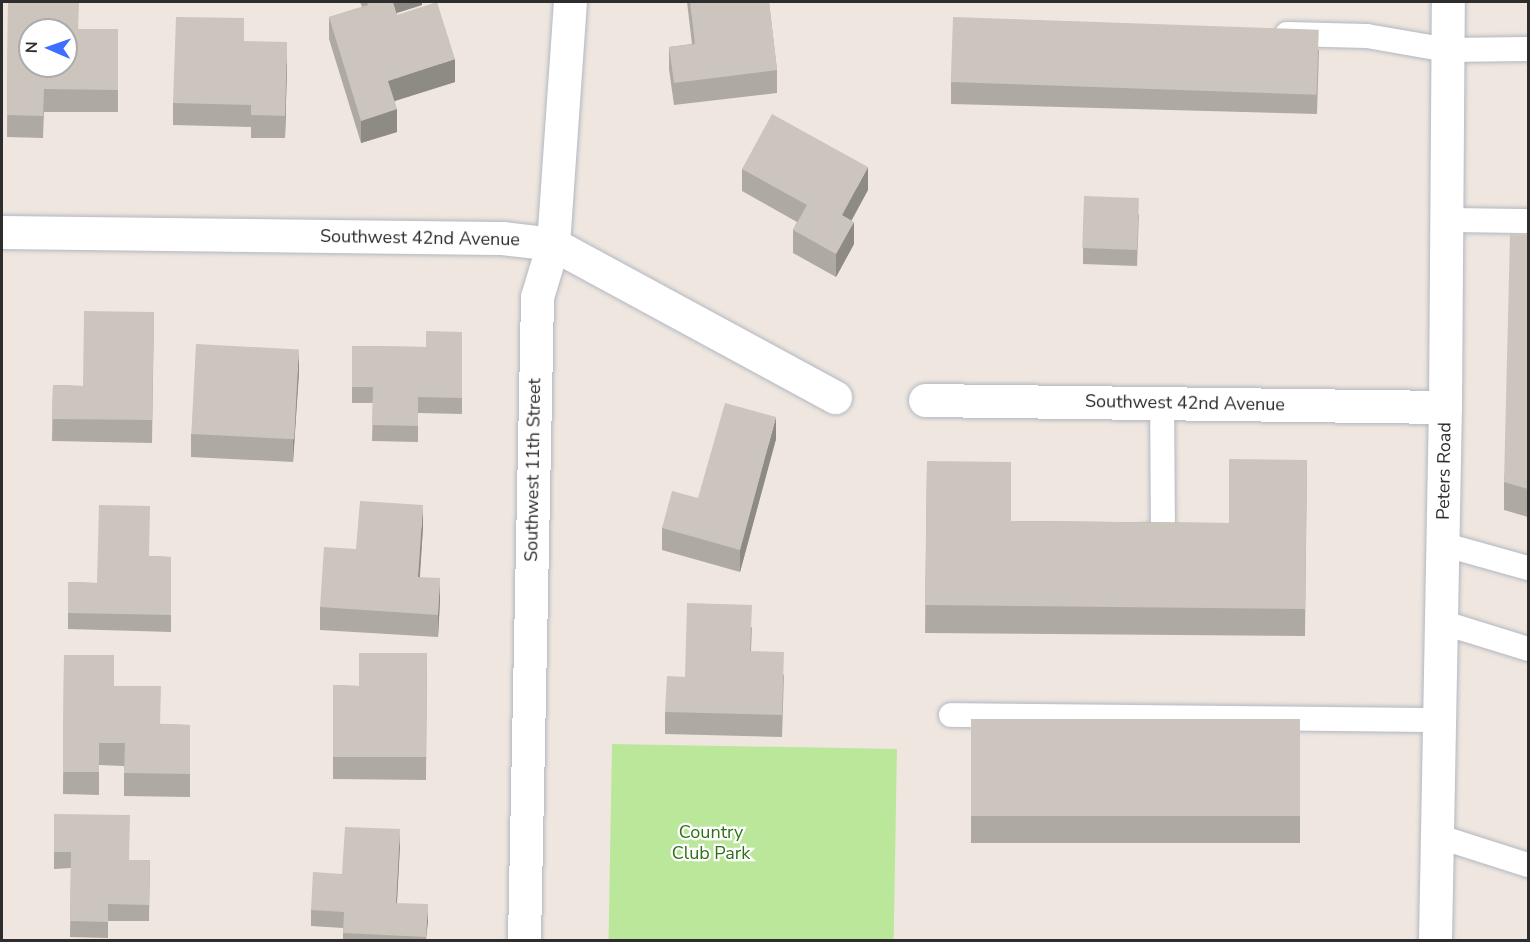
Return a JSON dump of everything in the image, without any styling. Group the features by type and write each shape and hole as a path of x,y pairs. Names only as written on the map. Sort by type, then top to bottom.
{"street":[{"name":"Southwest 11th Street","path":"524,940 537,297 553,244 570,2"},
{"name":"Peters Road","path":"1435,940 1445,407 1448,2"},
{"name":"Southwest 42nd Avenue","path":"2,232 502,238 553,244 835,397"},
{"name":"Southwest 42nd Avenue","path":"925,400 1445,407"}],"lane":[{"path":"1260,34 1367,36 1447,50 1528,49"},
{"path":"1446,220 1528,221"},
{"path":"1118,536 1163,536 1162,403"},
{"path":"1442,544 1528,568"},
{"path":"1441,622 1528,649"},
{"path":"951,715 1439,720"},
{"path":"1437,836 1528,865"}],"green space":[{"name":"Country Club Park","path":"612,744 897,749 894,940 609,940"}],"building":[{"path":"8,2 79,2 78,29 118,29 118,90 44,89 43,116 7,115"},
{"path":"367,2 393,2 397,15 437,2 455,59 388,81 397,109 361,121 329,17 368,5"},
{"path":"690,2 769,2 777,70 674,83 669,47 695,44"},
{"path":"176,17 244,18 244,41 287,42 285,116 251,115 251,105 173,103"},
{"path":"953,17 1319,30 1317,95 951,82"},
{"path":"772,114 868,167 842,215 854,222 836,254 793,230 807,205 742,169"},
{"path":"1084,196 1139,198 1137,250 1082,248"},
{"path":"1510,234 1528,235 1528,489 1504,482"},
{"path":"84,311 154,312 152,420 52,419 53,385 83,386"},
{"path":"426,331 462,332 462,398 418,397 418,426 372,425 373,387 352,387 352,346 426,347"},
{"path":"196,344 299,349 294,439 191,434"},
{"path":"725,403 776,417 740,550 662,528 672,491 698,498"},
{"path":"1229,459 1307,460 1305,609 925,605 927,461 1011,462 1011,521 1229,523"},
{"path":"360,501 423,505 418,577 440,578 438,615 320,607 324,547 356,549"},
{"path":"99,505 150,506 149,556 171,557 171,615 68,613 68,582 97,583"},
{"path":"687,603 752,605 750,651 784,652 782,715 665,712 667,676 685,677"},
{"path":"359,653 427,653 426,757 333,757 333,685 359,686"},
{"path":"64,655 114,655 114,686 161,686 160,724 190,725 190,774 124,773 125,743 99,743 99,772 63,772"},
{"path":"971,719 1300,719 1300,816 971,816"},
{"path":"54,814 130,815 129,860 150,860 149,905 108,904 108,922 70,921 71,852 54,852"},
{"path":"345,827 400,829 396,903 428,904 426,937 343,933 344,912 311,910 313,872 342,874"}]}
